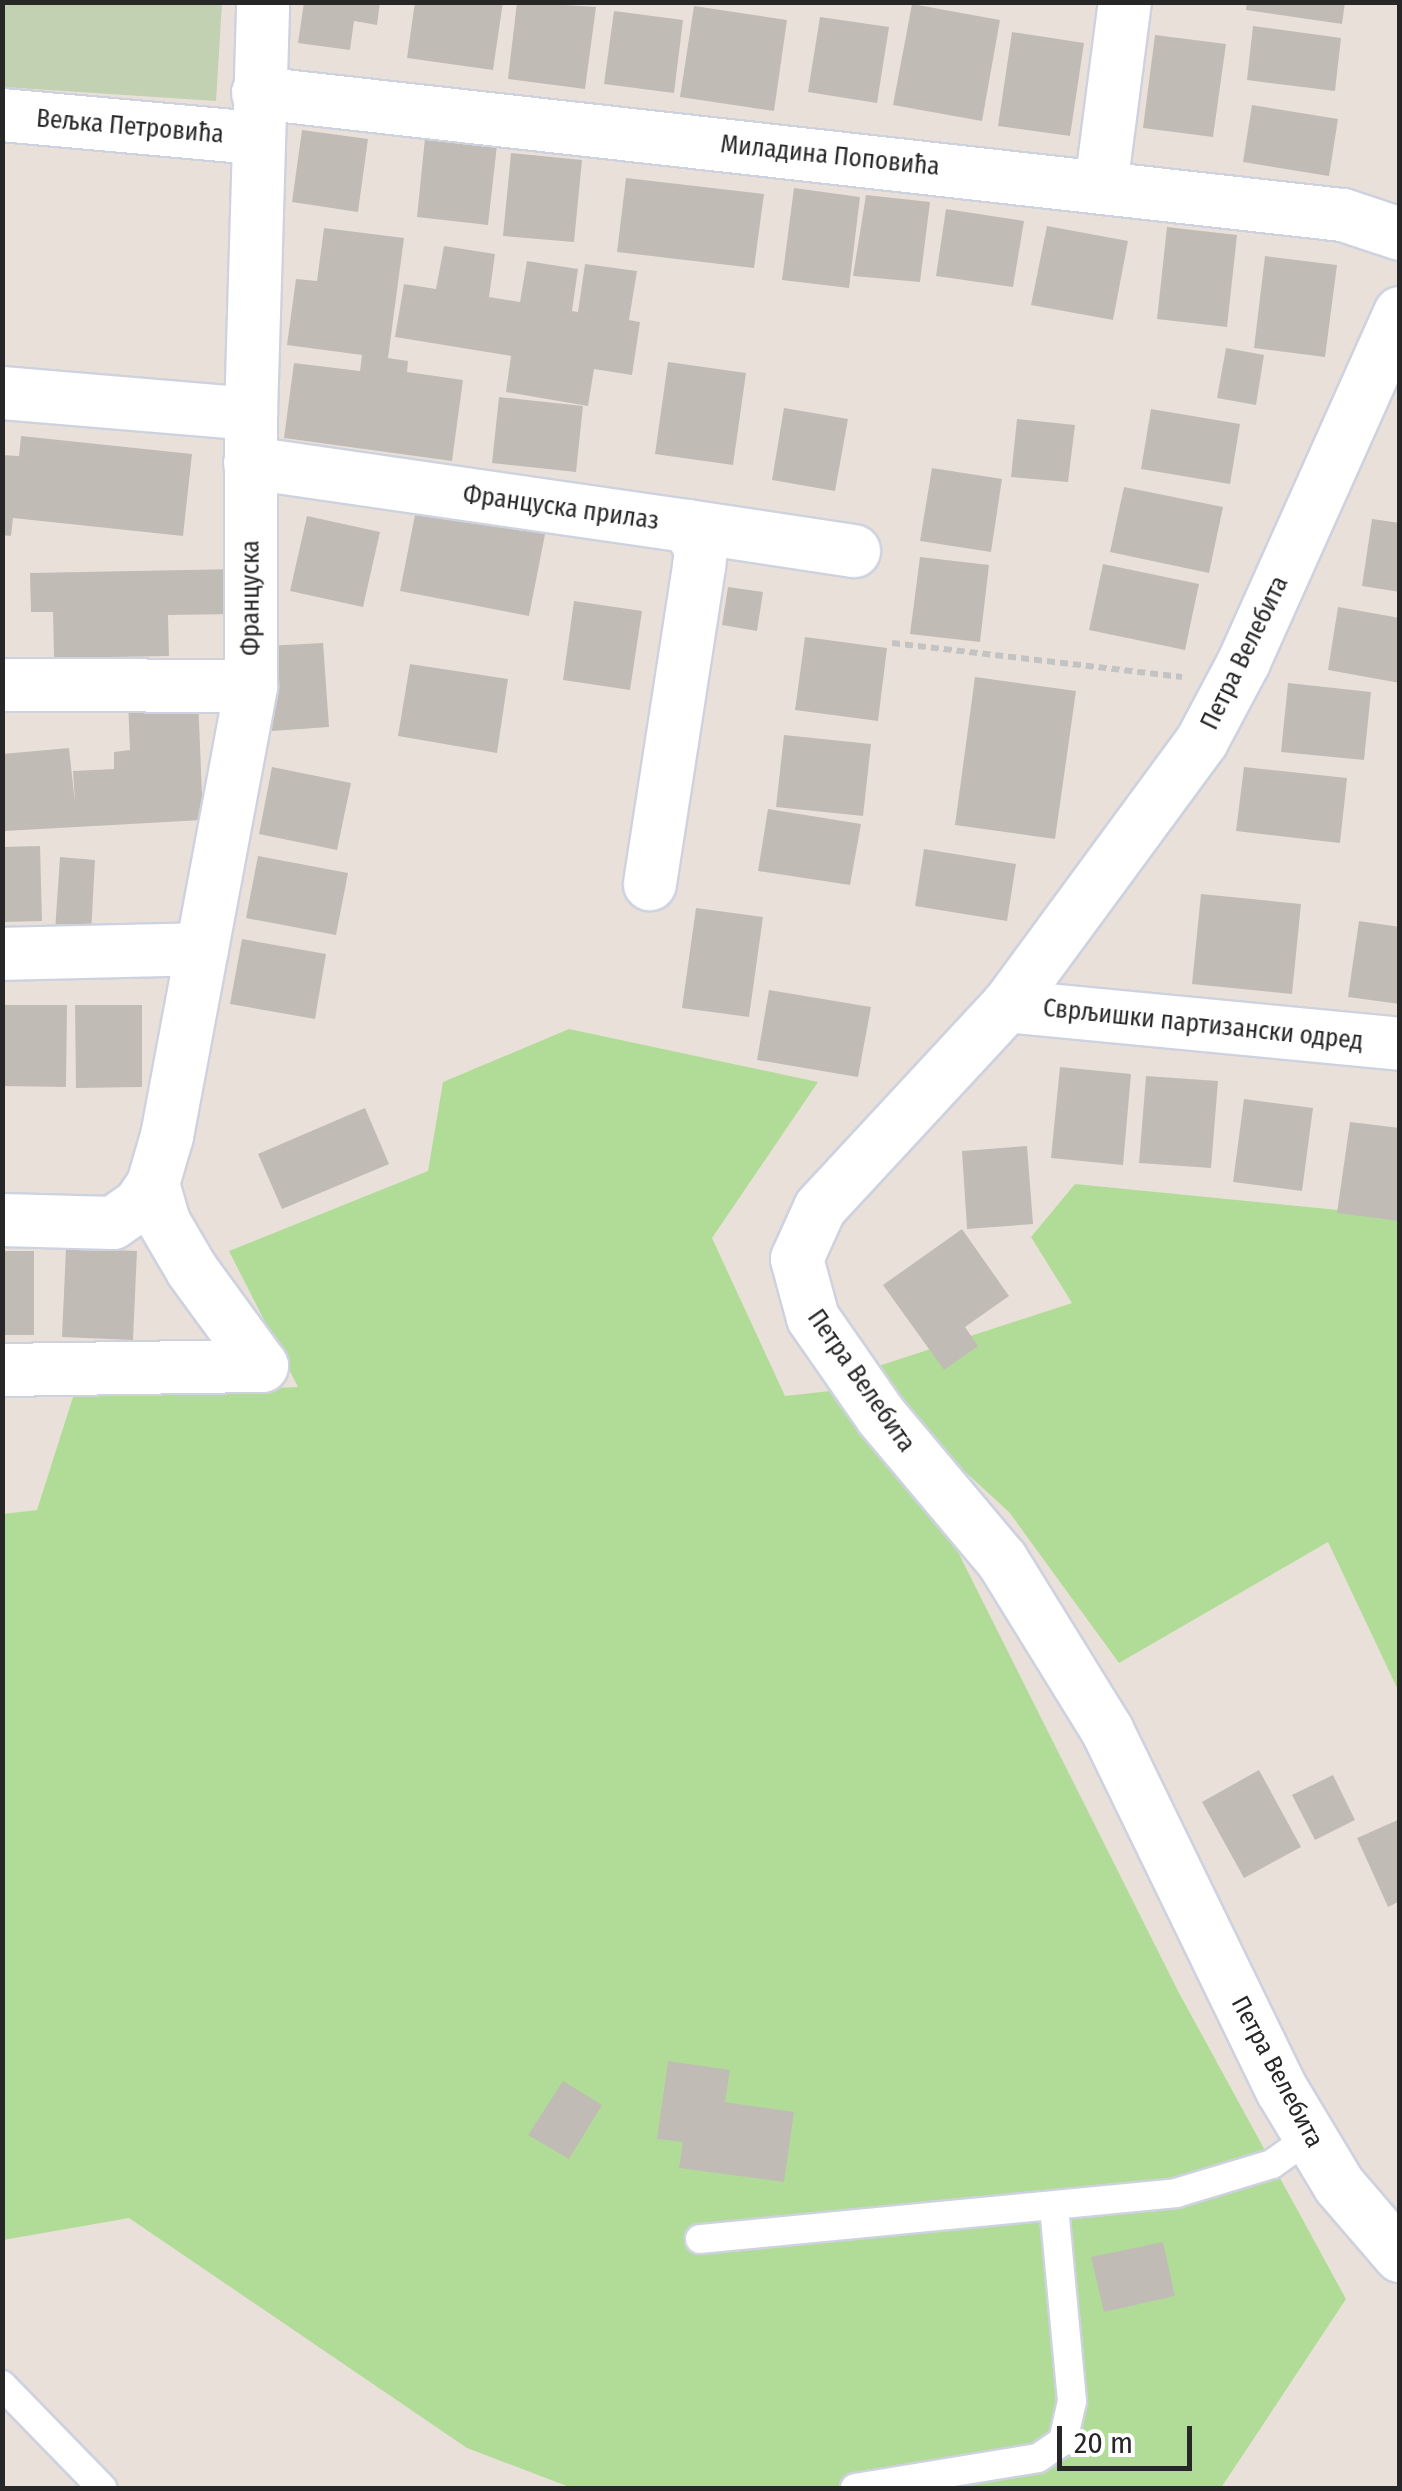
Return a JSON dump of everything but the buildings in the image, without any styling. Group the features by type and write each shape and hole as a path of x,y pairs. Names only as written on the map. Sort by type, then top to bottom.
{"street":[{"name":"Француска","path":"153,1184 251,686 250,438 264,2"},
{"path":"1100,186 1126,2"},
{"name":"Вељка Петровића","path":"2,115 258,116"},
{"name":"Миладина Поповића","path":"258,116 1100,186 1344,215 1400,234"},
{"name":"Петра Велебита","path":"1400,314 1233,683 1142,828 1007,1006 820,1208 798,1246 801,1290 881,1416 1002,1560 1107,1730 1310,2137 1382,2243 1400,2256"},
{"name":"Француска прилаз","path":"2,393 250,438 688,526 701,549 650,884"},
{"path":"688,526 854,551"},
{"path":"2,685 251,686"},
{"path":"2,954 202,949"},
{"name":"Сврљишки партизански одред","path":"1007,1006 1400,1044"},
{"path":"2,1220 113,1224 139,1205 153,1184"},
{"path":"2,1370 262,1366 192,1270 164,1222 153,1184"}],"lane":[{"path":"700,2239 1054,2208 1176,2193 1272,2164 1310,2137"},
{"path":"855,2488 1038,2458 1062,2441 1072,2401 1054,2208"},
{"path":"2,2385 102,2488"}],"path":[{"path":"892,644 1233,683"}],"green space":[{"path":"2,3 222,3 216,101 3,87"},
{"path":"569,1029 818,1082 712,1238 785,1396 848,1389 954,1544 1178,1991 1346,2299 1221,2488 572,2488 467,2448 129,2218 3,2240 3,1514 37,1510 73,1397 298,1387 229,1251 428,1171 443,1082"},
{"path":"1075,1184 1399,1216 1399,1692 1328,1542 1119,1663 1009,1512 857,1373 1072,1303 1031,1237"}]}
